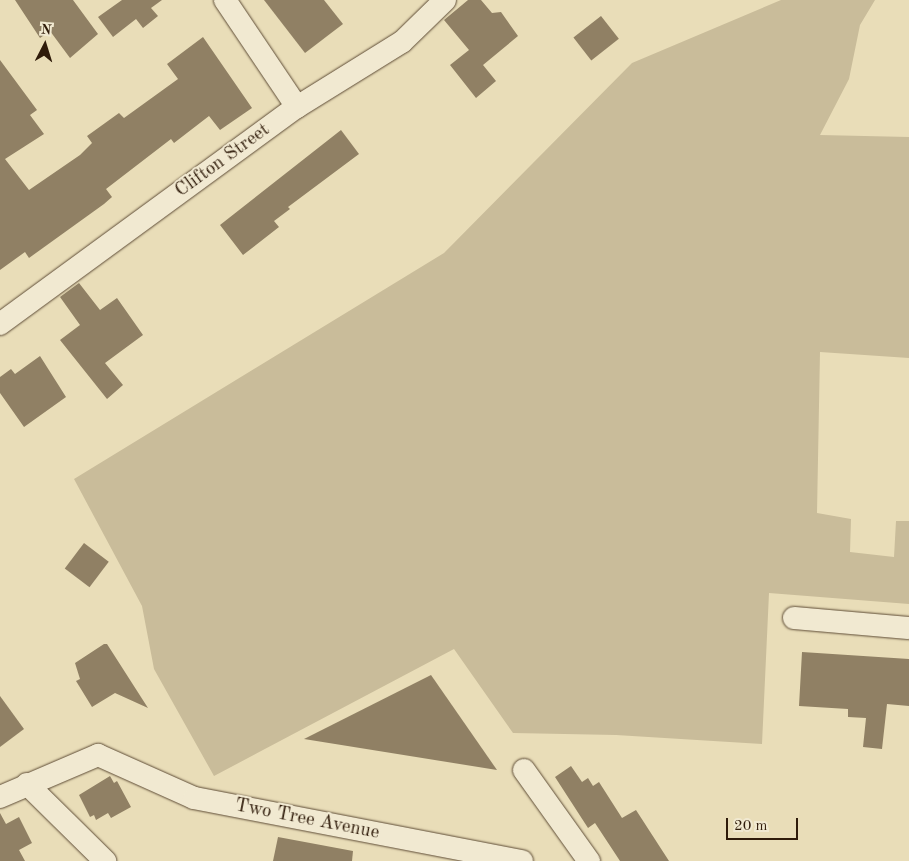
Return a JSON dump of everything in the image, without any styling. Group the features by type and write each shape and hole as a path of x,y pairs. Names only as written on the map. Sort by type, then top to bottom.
{"street":[{"path":"225,0 297,107"},
{"name":"Clifton Street","path":"0,324 297,107 402,42 445,0"},
{"path":"794,618 909,628"},
{"name":"Two Tree Avenue","path":"27,784 98,755 194,798 522,861"},
{"path":"524,770 589,861"},
{"path":"0,798 27,784 105,861"}],"shaded area":[{"path":"781,0 875,0 860,25 849,79 820,135 909,137 909,358 820,352 817,513 851,519 850,552 894,557 896,521 909,521 909,604 769,593 762,744 616,735 513,733 454,649 214,776 154,669 142,606 74,479 444,253 632,63"}],"building":[{"path":"15,0 73,0 98,34 70,58 50,31 40,38"},
{"path":"122,0 162,0 151,8 158,16 143,28 136,19 113,37 98,17"},
{"path":"264,0 324,0 343,24 305,53"},
{"path":"468,0 481,0 492,13 501,12 518,36 483,65 496,81 476,98 450,65 469,50 444,20"},
{"path":"601,16 619,39 591,60 573,38"},
{"path":"203,37 252,108 220,130 209,116 174,143 171,139 106,189 112,197 104,204 29,258 25,252 0,270 0,60 37,110 30,115 44,134 5,159 29,190 80,155 92,143 87,136 119,113 124,118 178,79 167,64"},
{"path":"341,130 359,154 288,207 290,209 274,221 279,227 243,255 220,225"},
{"path":"79,283 100,310 117,298 143,335 105,363 123,385 107,399 60,340 80,325 60,297"},
{"path":"40,356 66,397 24,427 0,393 0,377 11,369 15,374"},
{"path":"84,543 109,562 89,587 65,569"},
{"path":"104,644 107,644 148,708 115,693 92,707 76,681 80,679 75,663"},
{"path":"802,652 909,659 909,706 887,704 882,749 863,747 866,718 848,717 848,709 799,706"},
{"path":"431,675 497,770 304,739"},
{"path":"0,696 24,729 0,747"},
{"path":"571,766 582,782 588,778 593,786 599,782 622,818 636,810 669,861 620,861 595,823 588,828 555,777"},
{"path":"110,776 114,783 117,781 131,807 111,818 108,813 96,820 94,815 90,817 79,795"},
{"path":"0,813 6,824 19,817 32,843 19,850 25,861 0,861"},
{"path":"278,837 353,851 352,861 273,861"}]}
